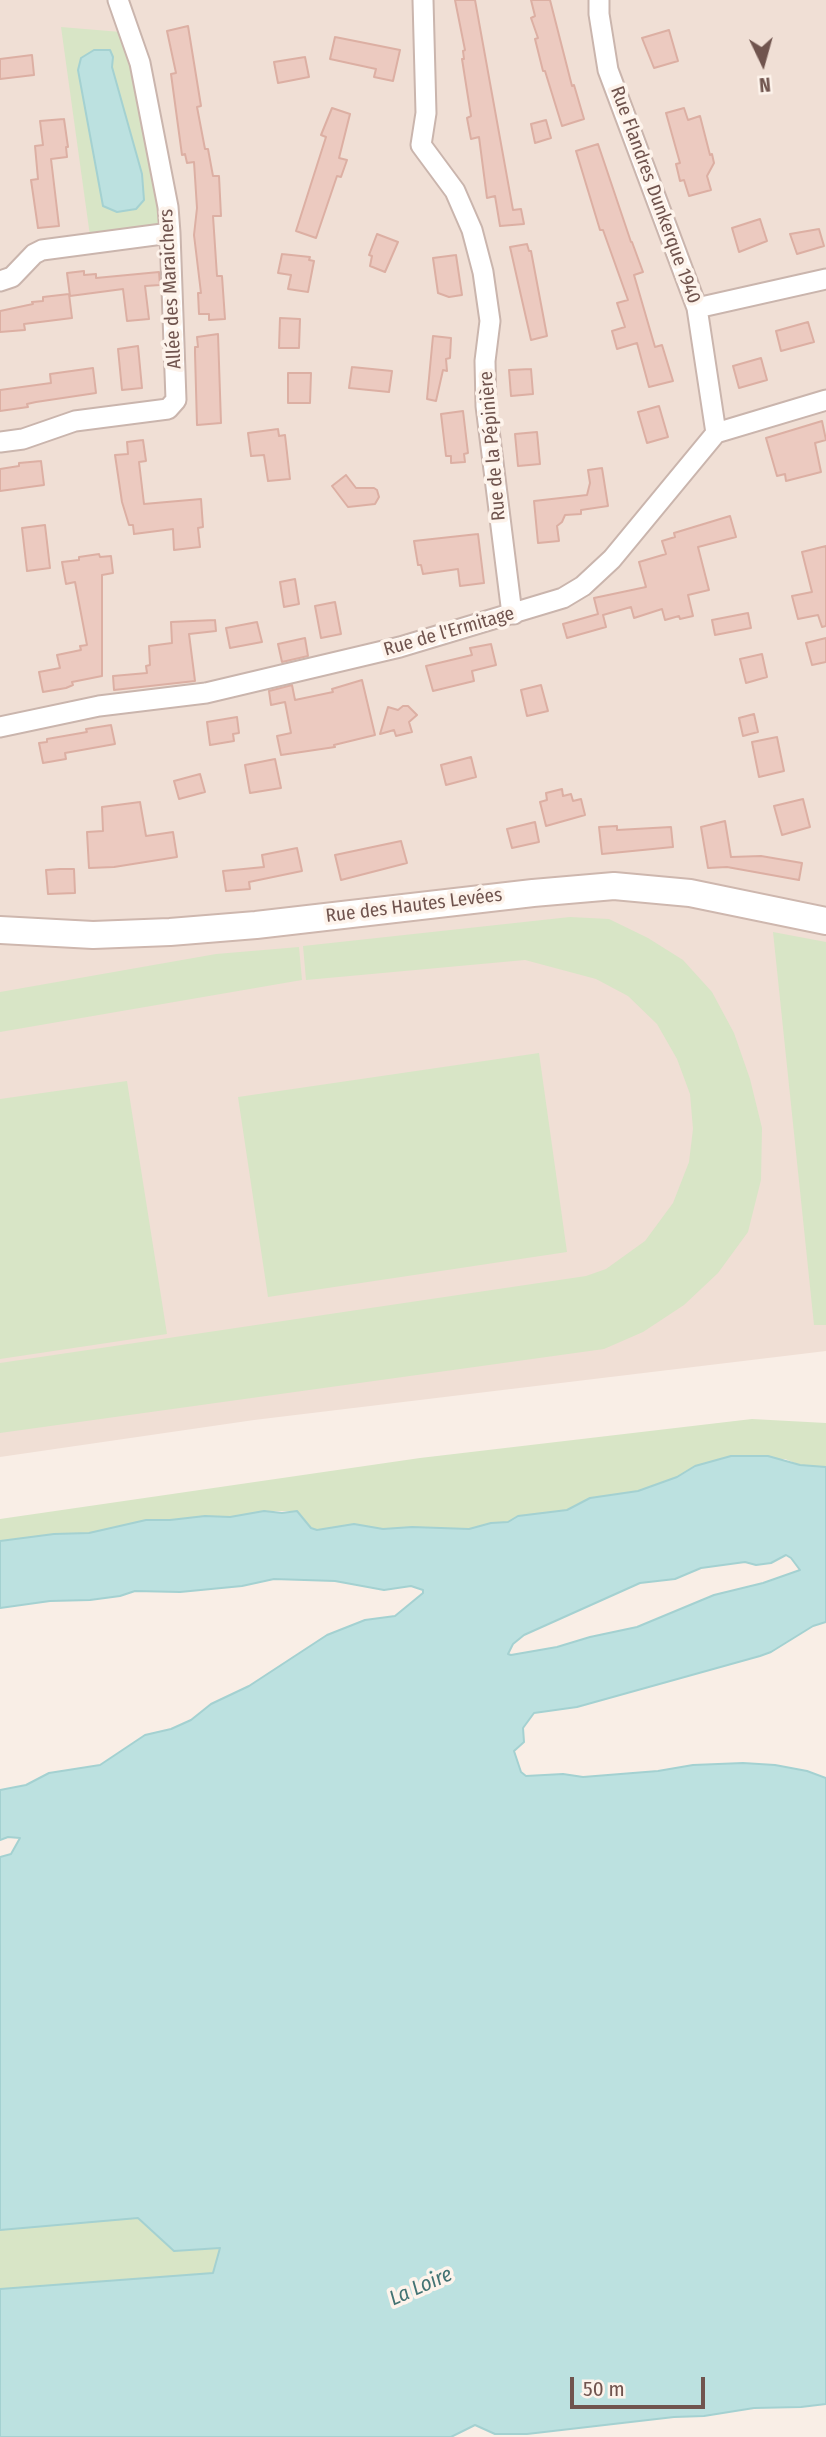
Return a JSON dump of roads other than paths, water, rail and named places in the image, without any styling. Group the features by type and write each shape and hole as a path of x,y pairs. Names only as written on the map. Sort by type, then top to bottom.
{"street":[{"name":"Allée des Maraichers","path":"0,442 23,439 75,421 168,409 176,400 170,233 140,63 118,0"},
{"name":"Rue de la Pépinière","path":"423,0 426,113 421,145 455,191 472,230 483,272 490,321 484,382 486,406 510,606 514,614"},
{"name":"Rue Flandres Dunkerque 1940","path":"599,0 608,70 697,308 716,433"},
{"path":"0,281 12,277 25,262 42,250 170,233"},
{"path":"697,308 826,279"},
{"path":"716,433 826,400"},
{"name":"Rue de l'Ermitage","path":"0,727 99,706 206,693 400,647 563,598 583,586 612,559 716,433"},
{"name":"Rue des Hautes Levées","path":"0,930 93,935 170,932 614,886 690,892 826,921"}],"water":[{"path":"94,50 110,50 113,57 112,67 142,174 144,200 136,209 117,212 103,206 78,70 81,58"},
{"name":"La Loire","path":"731,1456 768,1456 800,1465 826,1467 826,1622 813,1626 760,1656 577,1707 534,1713 523,1728 524,1742 514,1751 521,1772 526,1776 563,1774 583,1777 658,1771 693,1765 743,1763 775,1765 826,1778 826,2404 754,2408 704,2416 527,2434 495,2434 475,2425 451,2437 0,2437 0,2289 213,2273 220,2248 174,2251 138,2218 0,2230 0,1857 11,1854 20,1838 8,1837 0,1840 0,1790 26,1785 49,1773 100,1765 145,1735 171,1729 191,1720 211,1704 249,1686 327,1635 365,1620 395,1616 423,1593 423,1590 411,1586 384,1590 335,1581 274,1579 242,1586 180,1592 135,1591 90,1600 50,1601 0,1608 0,1541 54,1534 89,1533 146,1520 230,1517 264,1511 297,1511 311,1528 317,1530 354,1524 383,1529 469,1529 508,1522 518,1516 567,1510 590,1498 638,1491 677,1477 695,1466","holes":["786,1555 800,1570 763,1583 714,1595 637,1627 557,1647 508,1654 513,1644 524,1635 640,1583 675,1579 701,1568 745,1562 756,1565 771,1563"]}]}
